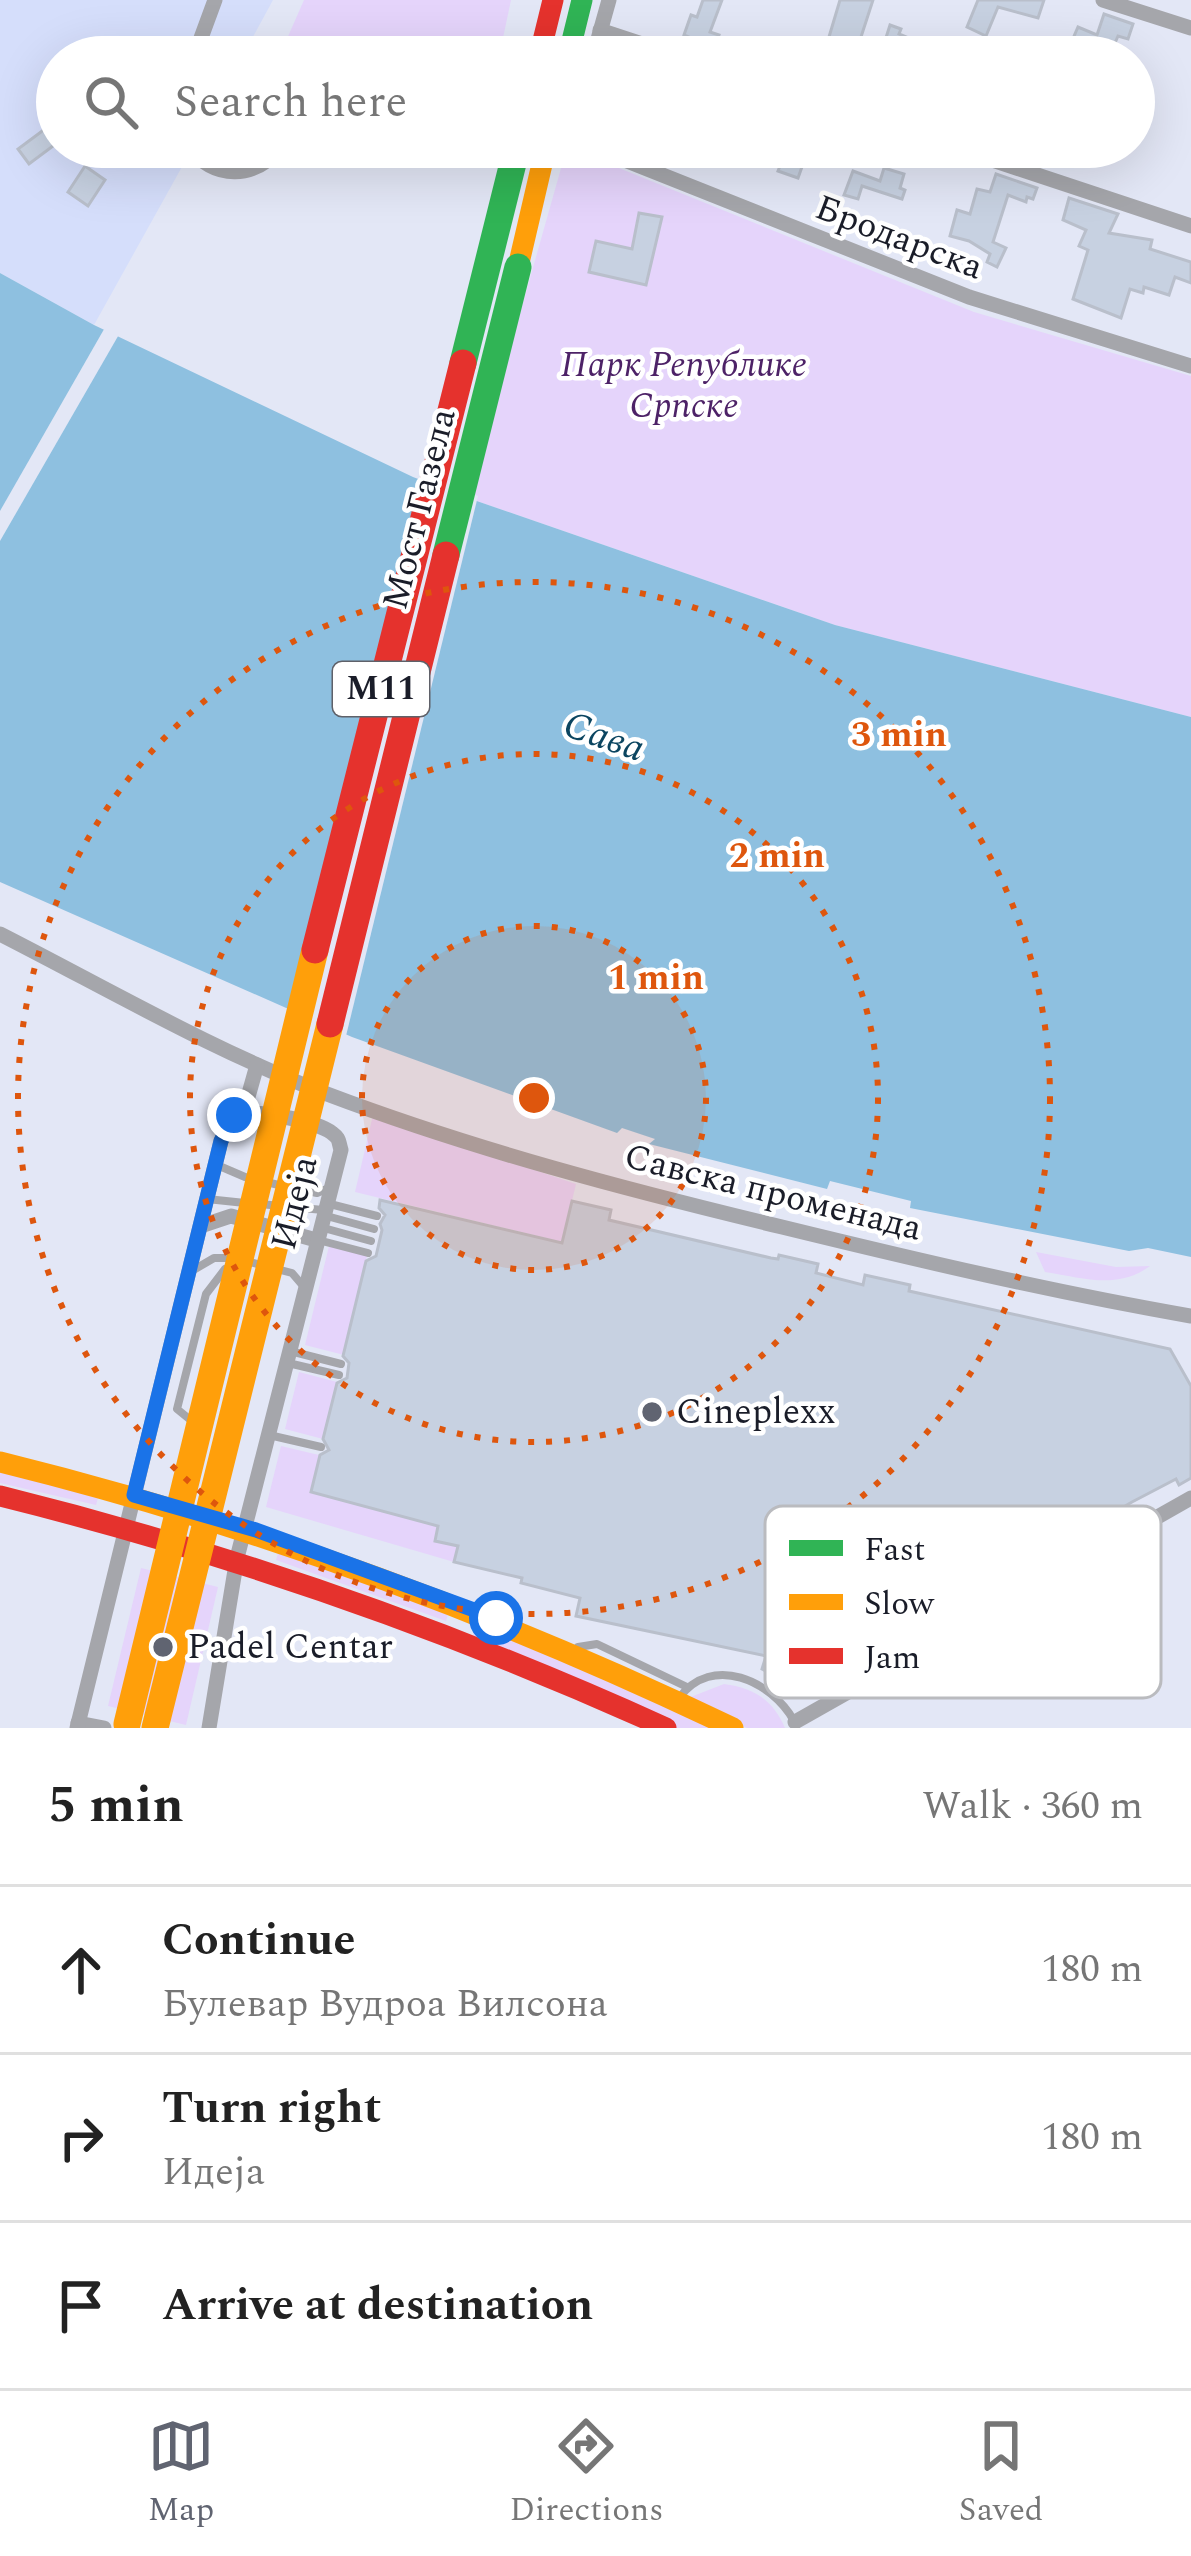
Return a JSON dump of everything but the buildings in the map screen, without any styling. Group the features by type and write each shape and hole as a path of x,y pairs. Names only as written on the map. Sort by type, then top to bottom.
{"main road":[{"path":"544,36 553,0"},
{"path":"573,36 582,0"},
{"name":"Мост Газела","path":"126,1728 245,1230 512,168"},
{"name":"Мост Газела","path":"155,1728 541,168"},
{"path":"0,1462 244,1527 415,1587 682,1694 733,1728"},
{"path":"0,1496 237,1558 473,1641 666,1728"}],"street":[{"path":"202,36 215,0"},
{"path":"598,36 609,0"},
{"path":"1103,0 1191,28"},
{"path":"600,30 618,36"},
{"path":"217,168 245,172 259,168"},
{"name":"Бродарска","path":"644,168 952,291 1191,366"},
{"path":"1016,168 1191,226"},
{"name":"Савска променада","path":"0,934 256,1065 348,1101 622,1188 1044,1288 1191,1316"},
{"path":"104,1728 78,1725 216,1164 229,1121 244,1111 256,1065"},
{"path":"338,1139 348,1101"},
{"name":"Идеја","path":"209,1728 244,1527 340,1150 338,1139 324,1128 244,1111"},
{"path":"201,1226 231,1216 323,1214"},
{"path":"1161,1515 1191,1498"},
{"path":"796,1725 843,1698"}],"lane":[{"path":"216,1164 244,1177 308,1192 323,1214 368,1253"},
{"path":"207,1199 377,1216"},
{"path":"323,1214 374,1228"},
{"path":"323,1214 371,1240"},
{"path":"189,1273 214,1258 233,1258 292,1273 304,1287"},
{"path":"233,1258 206,1294 177,1409 214,1439 234,1444"},
{"path":"206,1549 276,1268"},
{"path":"288,1357 341,1364"},
{"path":"288,1357 339,1375"},
{"path":"268,1434 321,1448"},
{"path":"682,1694 702,1678 742,1677 765,1690"},
{"path":"777,1698 796,1725"}],"shaded area":[{"path":"0,0 273,0 253,36 36,36 36,168 181,168 94,325 0,273"}],"green space":[{"path":"304,0 511,0 503,36 288,36"},
{"name":"Парк Републике Српске","path":"561,168 619,168 974,312 1191,376 1191,717 835,625 468,498"},
{"path":"373,1115 576,1184 562,1242 355,1192"},
{"path":"329,1246 367,1256 344,1355 305,1345"},
{"path":"1036,1252 1116,1267 1150,1266 1125,1278 1087,1279 1045,1272"},
{"path":"299,1372 337,1382 323,1439 285,1429"},
{"path":"281,1446 319,1455 311,1492 438,1526 458,1546 454,1562 266,1507"},
{"path":"0,1469 100,1491 96,1505 0,1483"},
{"path":"279,1550 449,1611 446,1621 276,1560"},
{"name":"Padel Centar","path":"141,1568 218,1587 186,1725 108,1706"},
{"path":"474,1609 733,1728 666,1728 473,1641"},
{"path":"724,1684 761,1697 785,1728 747,1728 688,1698"}],"water":[{"name":"Сава","path":"0,273 94,325 413,477 468,498 835,625 1191,717 1191,1257 1148,1248 1129,1251 910,1208 911,1201 830,1181 827,1189 649,1144 655,1139 622,1128 617,1133 352,1037 0,882"}],"pier":[{"path":"107,324 121,331 0,541 0,511"},
{"path":"432,478 478,496 345,1040 295,1017"}],"traffic: fast":[{"path":"573,36 582,0"},
{"path":"463,363 512,168"},
{"path":"446,555 518,267"}],"traffic: slow":[{"path":"518,267 541,168"},
{"path":"127,1724 315,950"},
{"path":"155,1728 330,1024"},
{"path":"0,1462 189,1514 373,1576 554,1647 733,1728"}],"traffic: jam":[{"path":"544,36 553,0"},
{"path":"315,950 463,363"},
{"path":"330,1024 446,555"},
{"path":"0,1496 171,1543 338,1597 503,1658 666,1728"}],"place":[{"name":"Cineplexx","path":"652,1412"},
{"name":"Padel Centar","path":"163,1647"}],"route":[{"path":"234,1115 221,1141 134,1495 256,1530 496,1618"}]}
